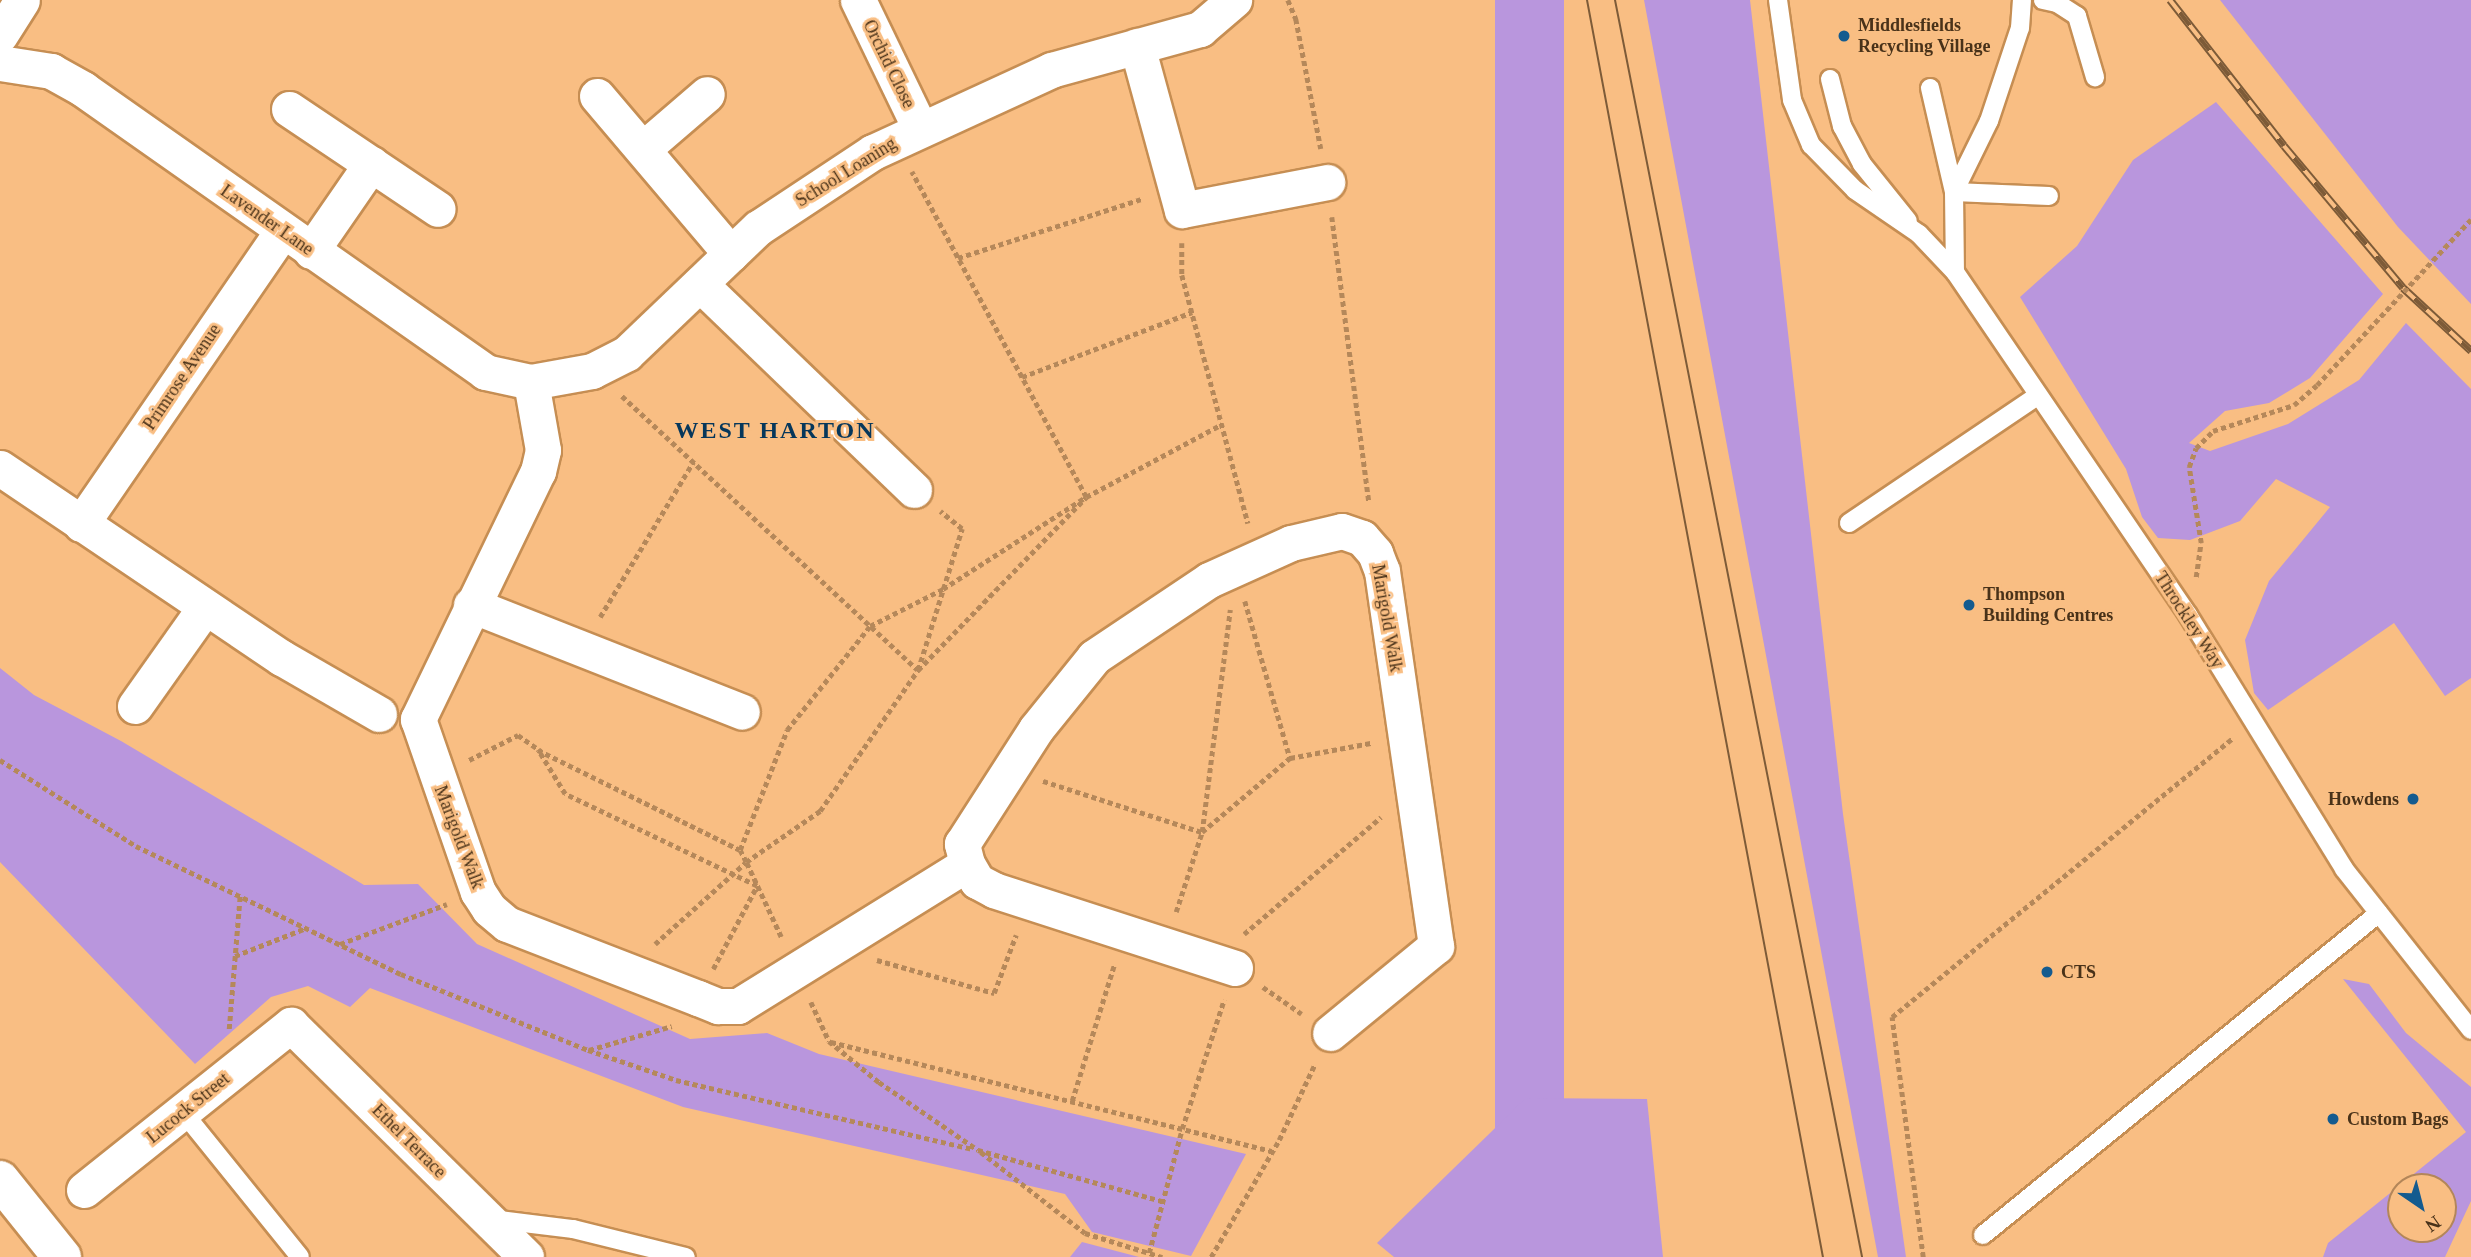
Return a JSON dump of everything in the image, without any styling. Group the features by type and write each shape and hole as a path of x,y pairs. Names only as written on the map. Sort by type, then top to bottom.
{"main road":[{"path":"0,1180 62,1257"}],"street":[{"path":"0,35 22,0"},
{"name":"Orchid Close","path":"858,0 907,134"},
{"name":"School Loaning","path":"531,382 592,371 626,353 758,228 907,134 1051,70 1200,29 1234,0"},
{"path":"1137,46 1179,199 1327,182"},
{"name":"Lavender Lane","path":"0,63 51,71 83,89 485,372 531,382"},
{"path":"643,149 708,94"},
{"path":"597,96 731,254"},
{"path":"289,109 438,209"},
{"path":"312,251 371,164"},
{"name":"Primrose Avenue","path":"81,524 282,231"},
{"path":"700,284 914,490"},
{"name":"Marigold Walk","path":"531,382 543,450 538,471 471,604 418,719 478,892 507,924 718,1006 738,1006 797,972 967,864 962,844 1008,770 1094,657 1142,621 1246,563 1291,543 1342,531 1362,538 1375,553 1406,736 1436,946 1330,1033"},
{"path":"0,468 205,607 379,714"},
{"path":"471,604 742,712"},
{"path":"135,706 205,607"},
{"path":"967,864 977,881 1029,901 1224,964"},
{"name":"Lucock Street","path":"85,1190 291,1025"},
{"name":"Ethel Terrace","path":"291,1025 526,1257"}],"lane":[{"path":"1778,0 1792,100 1811,145 1855,190 1919,234"},
{"path":"1954,192 1989,121 2020,28 2022,0"},
{"path":"2043,0 2057,3 2077,16 2095,77"},
{"path":"1830,79 1842,126 1862,164 1919,234"},
{"path":"1930,88 1954,192 1955,272"},
{"path":"1954,192 2049,196"},
{"name":"Throckley Way","path":"1919,234 1955,272 2188,615 2344,869 2471,1030"},
{"path":"1849,523 2037,396"},
{"path":"1983,1235 2379,913"},
{"path":"183,1112 300,1257"},
{"path":"488,1219 573,1228 687,1257"}],"path":[{"path":"1288,0 1296,19 1327,182 1375,553"},
{"path":"907,134 958,258 1086,497"},
{"path":"958,258 1179,199 1182,275 1222,424 1246,563 1290,758"},
{"path":"2188,615 2201,543 2189,477 2196,448 2213,431 2294,405 2317,385 2471,219"},
{"path":"1022,377 1192,312"},
{"path":"592,371 918,670"},
{"path":"740,850 787,730 870,626 943,589 1086,497 1222,424"},
{"path":"581,648 693,462"},
{"path":"914,490 962,529 918,670"},
{"path":"626,970 746,862 820,811 918,670 1086,497"},
{"path":"1165,945 1202,832 1246,563"},
{"path":"1923,1257 1892,1017 2253,723"},
{"path":"436,777 518,735 545,753"},
{"path":"1202,832 1290,758 1406,736"},
{"path":"757,886 565,794 538,750 740,850 746,862 829,1041 878,1082 978,1150 1085,1233 1163,1257"},
{"path":"0,760 136,846 401,974 588,1050 676,1080 978,1150 1165,1202"},
{"path":"1008,770 1202,832"},
{"path":"1149,1253 1165,1202 1224,964 1414,789"},
{"path":"588,1050 687,1022 757,886"},
{"path":"340,944 478,892"},
{"path":"225,1079 240,896"},
{"path":"835,948 994,993 1029,901"},
{"path":"235,956 306,928"},
{"path":"1072,1101 1124,932"},
{"path":"1211,1257 1272,1152 1330,1033 1224,964"},
{"path":"829,1041 1272,1152"}],"shaded area":[{"path":"1495,0 1564,0 1564,1257 1495,1257"},
{"path":"1644,0 1750,0 1843,814 1906,1257 1878,1257"},
{"path":"2220,0 2471,0 2471,304 2398,227"},
{"path":"2216,102 2383,294 2310,378 2269,403 2225,411 2189,443 2210,451 2288,424 2359,380 2406,323 2471,389 2471,678 2445,696 2394,623 2268,710 2254,693 2245,640 2269,581 2330,507 2276,479 2240,521 2190,540 2158,538 2142,517 2126,469 2020,297 2077,246 2133,160"},
{"path":"0,668 34,695 121,741 364,885 418,884 477,944 690,1039 767,1033 819,1054 1246,1154 1191,1256 1092,1232 1065,1194 683,1107 370,988 350,1007 308,986 271,997 195,1064 0,862"},
{"path":"2343,979 2369,984 2406,1033 2471,1087 2471,1201 2457,1231 2457,1173 2415,1173 2466,1132"},
{"path":"1526,1098 1647,1099 1663,1257 1394,1257 1377,1243"},
{"path":"2387,1196 2387,1243 2452,1243 2445,1257 2323,1257 2328,1243"},
{"path":"1082,1242 1139,1257 1070,1257"}],"tram line":[{"path":"1587,0 1823,1257"},
{"path":"1615,0 1862,1257"}],"railway":[{"path":"2170,0 2284,146 2403,288 2471,351"}],"place":[{"name":"Middlesfields Recycling Village","path":"1844,36"},
{"name":"Thompson Building Centres","path":"1969,605"},
{"name":"Howdens","path":"2413,799"},
{"name":"CTS","path":"2047,972"},
{"name":"Custom Bags","path":"2333,1119"}],"district":[{"name":"WEST HARTON","path":"775,431"}]}
